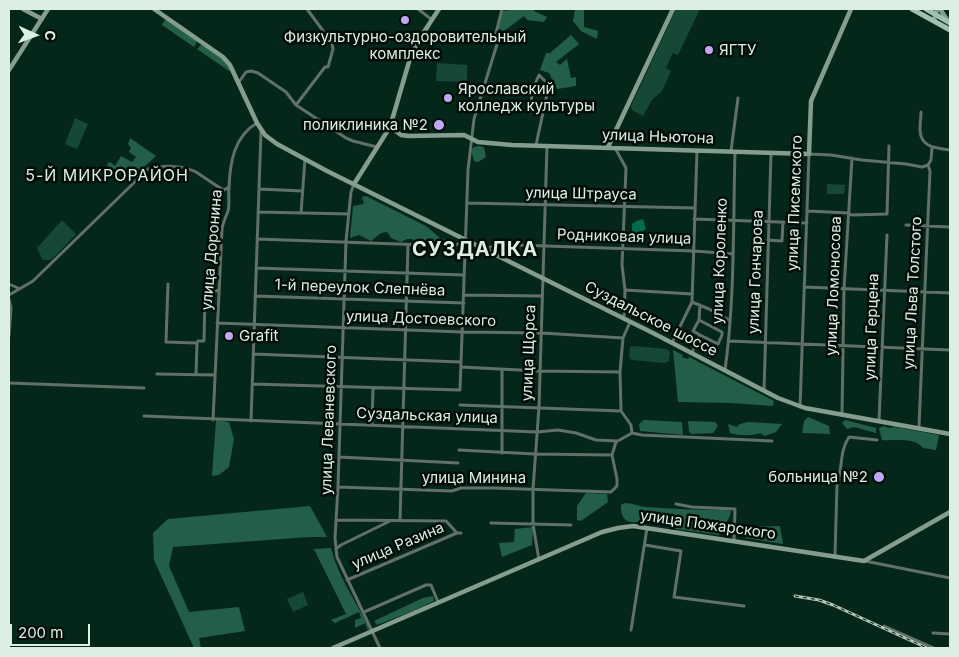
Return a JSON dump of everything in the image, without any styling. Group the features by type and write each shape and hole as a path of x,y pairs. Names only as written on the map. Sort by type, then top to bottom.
{"main road":[{"path":"912,9 937,13 950,30"},
{"path":"926,9 937,13 949,22"}],"street":[{"path":"23,9 42,19"},
{"path":"9,70 48,9"},
{"path":"154,9 222,57 230,65 261,131 251,421"},
{"path":"296,104 325,67 328,67 333,48 332,43 307,9"},
{"path":"418,9 432,20"},
{"path":"354,184 390,127 406,69 420,38 439,9"},
{"path":"252,384 460,390 468,170 471,137 474,119 498,41 495,37 502,9"},
{"path":"608,148 673,9"},
{"name":"улица Писемского","path":"800,407 811,102 851,9"},
{"path":"420,38 495,37"},
{"path":"239,82 246,72 258,73 286,92 296,104 346,138 377,147"},
{"path":"531,112 532,91 540,75 549,84 536,146"},
{"name":"улица Короленко","path":"725,371 730,320 734,221 733,151 738,98"},
{"path":"920,112 921,136 927,146 950,150"},
{"name":"улица Доронина","path":"214,420 222,229 228,210 229,187 236,145 249,128 257,123"},
{"name":"улица Ньютона","path":"390,127 401,135 464,134 478,142 536,146 831,155 922,167 928,166"},
{"name":"Суздальское шоссе","path":"261,131 272,141 305,159 764,391 800,407 950,434"},
{"name":"улица Щорса","path":"539,560 533,524 533,489 542,334 547,146"},
{"path":"808,211 848,213 851,215 887,214 889,146"},
{"path":"614,148 626,168 622,248 625,290 624,319"},
{"path":"928,166 931,160 932,148"},
{"path":"672,343 692,302 697,150"},
{"name":"улица Гончарова","path":"764,391 771,153"},
{"name":"улица Ломоносова","path":"842,414 844,289 852,158"},
{"path":"301,213 305,159"},
{"path":"9,294 33,281 148,169 174,166 185,168 224,190 229,187"},
{"name":"улица Льва Толстого","path":"918,429 929,218 930,170 928,166"},
{"name":"улица Леваневского","path":"354,184 351,192 346,242 336,550 347,580 380,648"},
{"path":"259,189 302,191"},
{"name":"улица Штрауса","path":"468,203 695,208"},
{"path":"258,212 349,214"},
{"path":"929,218 934,226"},
{"path":"694,219 807,223"},
{"path":"768,240 782,241 783,222"},
{"path":"906,225 950,227"},
{"name":"улица Герцена","path":"879,421 887,234"},
{"path":"257,239 454,246 466,240"},
{"path":"336,520 400,520 408,245"},
{"name":"Родниковая улица","path":"487,251 490,247 545,246 733,254"},
{"path":"256,268 464,275"},
{"path":"9,284 18,288"},
{"path":"168,284 166,342 198,343 198,341 204,341 205,297 218,290"},
{"path":"804,288 950,293"},
{"path":"625,290 692,294"},
{"name":"1-й переулок Слепнёва","path":"464,295 542,296"},
{"name":"1-й переулок Слепнёва","path":"255,296 464,303"},
{"path":"9,299 11,308 9,336"},
{"path":"692,302 730,320"},
{"path":"700,305 699,320 693,331 718,344 722,335"},
{"path":"699,320 722,332 722,335 729,340 950,350"},
{"path":"630,322 623,338 620,372 621,411 631,425 632,433"},
{"name":"улица Достоевского","path":"217,323 623,338"},
{"path":"692,353 700,335"},
{"path":"196,375 198,343"},
{"path":"253,354 461,362"},
{"path":"461,367 539,371 620,372"},
{"path":"502,369 502,453"},
{"path":"158,374 215,375"},
{"path":"9,383 144,388"},
{"path":"372,425 373,388"},
{"path":"460,405 621,411"},
{"name":"Суздальская улица","path":"144,416 537,432 558,430 576,433 596,440 617,441"},
{"path":"459,450 502,453 612,455 617,441 632,433 772,442"},
{"path":"835,556 838,484 842,473 844,446 848,437 877,440"},
{"name":"улица Минина","path":"338,487 452,491 461,488 611,492 617,486 612,455"},
{"path":"339,457 458,463"},
{"path":"676,504 692,507 735,509 734,541"},
{"path":"864,561 950,512"},
{"path":"336,550 340,545 393,520"},
{"name":"улица Разина","path":"347,580 459,533 446,521 400,520"},
{"path":"490,523 571,525"},
{"name":"улица Пожарского","path":"333,648 602,532 633,526 835,556 950,578"},
{"path":"631,630 648,528"},
{"path":"645,545 681,551 674,597 744,606"},
{"path":"364,612 426,585 431,585 438,603"},
{"path":"884,626 934,648"},
{"path":"933,633 950,634"}],"shaded area":[{"path":"509,9 534,9 534,11 547,17 544,22 527,20 524,16 504,31 497,28 503,11"},
{"path":"575,9 584,9 584,27 598,31 597,39 581,31 573,21"},
{"path":"676,9 700,9 678,55 673,53 666,68 671,71 662,91 652,100 643,116 632,110 631,106"},
{"path":"166,18 197,41 194,47 162,25"},
{"path":"571,35 579,44 556,62 560,65 567,59 571,78 576,77 576,86 557,89 549,73 540,70 546,53 550,53"},
{"path":"202,44 223,59 232,69 229,71 197,49"},
{"path":"437,63 467,65 467,82 436,81"},
{"path":"75,118 88,124 77,149 65,144"},
{"path":"130,138 156,156 134,176 126,175 123,172 115,176 102,176 101,171 109,170 107,164 110,162 115,166 121,156 132,162 136,157 129,152 131,148 128,144"},
{"path":"479,146 484,147 486,157 478,162 474,161 471,150"},
{"path":"827,184 845,185 844,194 827,194"},
{"path":"366,196 426,226 440,238 455,242 455,244 419,244 412,239 401,242 391,238 387,232 381,233 371,241 359,235 350,238 353,206 364,204 362,197"},
{"path":"643,219 646,229 639,235 635,235 632,232 632,224"},
{"path":"62,220 76,234 53,258 43,260 37,248"},
{"path":"630,347 667,349 670,352 669,361 664,363 632,360 629,357"},
{"path":"673,350 683,355 682,357 688,359 689,357 774,401 773,406 678,402"},
{"path":"808,417 829,426 830,434 802,433 804,421"},
{"path":"216,420 229,422 234,439 229,467 219,475 212,476"},
{"path":"644,420 682,422 683,435 640,431 639,424"},
{"path":"845,420 876,428 876,433 854,427 847,429 842,423"},
{"path":"688,421 715,422 718,426 713,433 692,434 689,432"},
{"path":"748,422 782,424 776,432 765,436 760,433 738,435 730,433 728,424 737,427"},
{"path":"884,426 939,435 936,450 923,448 910,441 882,440 879,428"},
{"path":"586,493 607,494 608,502 581,521 577,520 577,506"},
{"path":"625,503 645,507 731,511 719,535 669,528 663,523 655,521 632,522 626,520 622,515 621,505"},
{"path":"310,506 327,537 173,547 169,566 189,612 239,607 245,631 199,638 201,648 194,648 154,560 153,533 168,519"},
{"path":"780,526 783,544 745,538 745,531 737,530 737,527"},
{"path":"533,527 532,545 502,557 499,543 514,542 515,529"},
{"path":"331,548 343,579 369,628 368,631 365,623 355,628 355,620 361,618 359,612 335,623 331,620 346,614 314,549"},
{"path":"303,592 308,605 293,612 287,599"},
{"path":"433,596 434,601 413,611 377,625 374,621 423,598"}],"railway":[{"path":"795,596 819,600 833,605 927,648"}],"place":[{"name":"Физкультурно-оздоровительный комплекс","path":"405,20"},
{"name":"ЯГТУ","path":"709,50"},
{"name":"Ярославский колледж культуры","path":"448,98"},
{"name":"поликлиника №2","path":"439,125"},
{"name":"Grafit","path":"229,336"},
{"name":"больница №2","path":"879,477"}],"district":[{"name":"5-Й МИКРОРАЙОН","path":"107,176"},
{"name":"СУЗДАЛКА","path":"475,250"}]}
